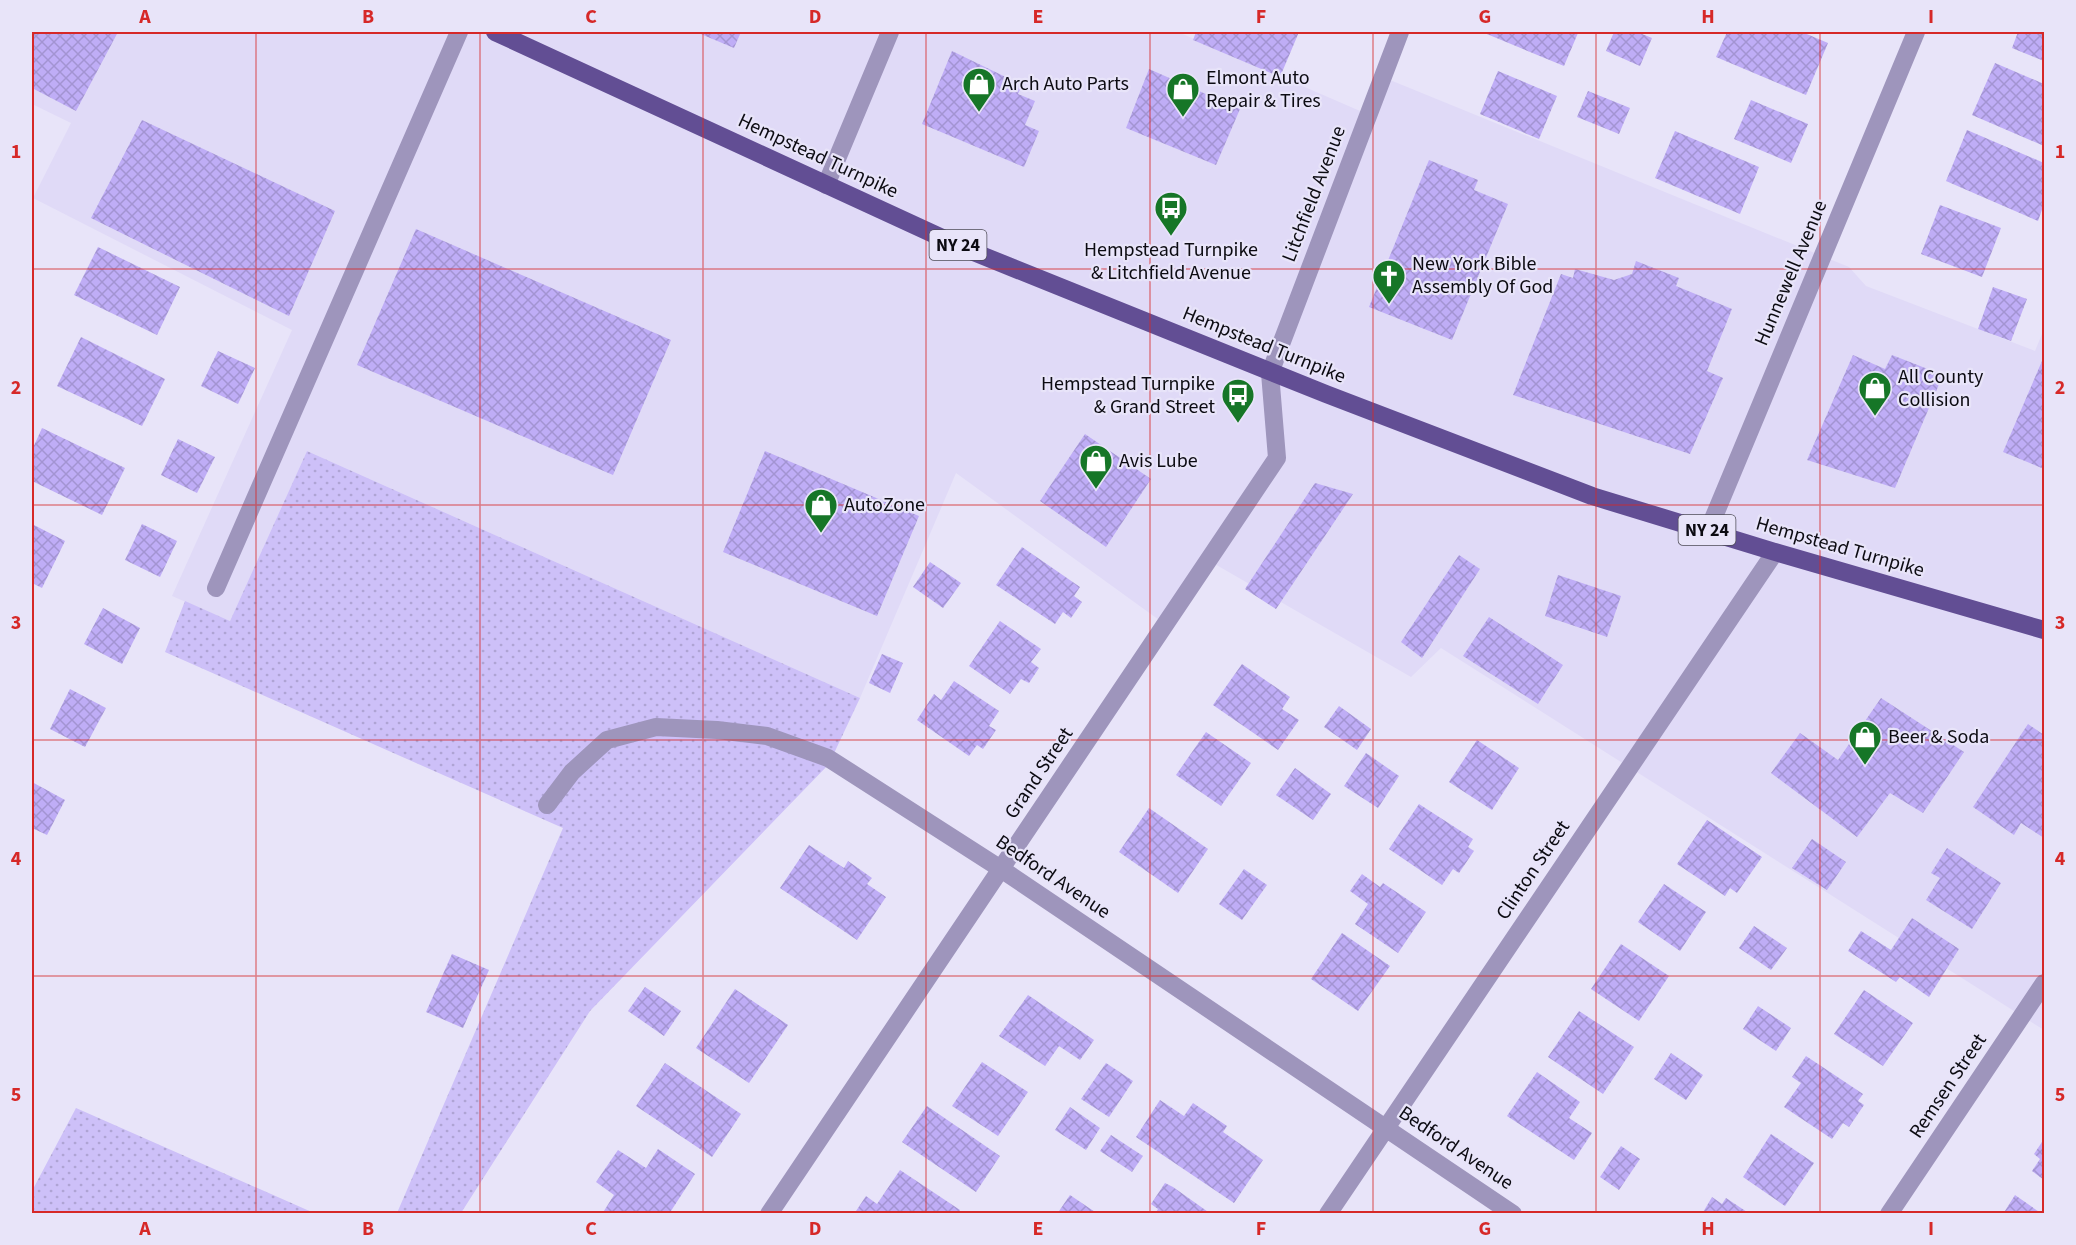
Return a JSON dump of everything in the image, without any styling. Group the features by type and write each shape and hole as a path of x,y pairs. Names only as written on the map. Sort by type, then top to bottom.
{"main road":[{"name":"Hempstead Turnpike","path":"495,32 966,249 1270,373 1592,496 2044,630"}],"street":[{"path":"216,588 459,32"},
{"path":"826,184 890,32"},
{"name":"Litchfield Avenue","path":"1270,373 1400,32"},
{"name":"Hunnewell Avenue","path":"1708,531 1916,32"},
{"name":"Grand Street","path":"769,1214 1277,459 1270,373"},
{"name":"Clinton Street","path":"1328,1214 1775,552"},
{"name":"Bedford Avenue","path":"547,805 572,772 607,740 656,727 717,730 766,736 828,758 1001,869 1513,1214"},
{"name":"Remsen Street","path":"1889,1214 2038,1007 2044,983"}],"shaded area":[{"path":"32,32 1178,32 1374,117 1390,80 1849,267 1866,286 2035,351 2044,329 2044,1030 1441,648 1411,677 1213,563 1166,625 956,473 860,698 307,451 230,621 172,596 292,330 33,198 71,123 32,104"},
{"path":"307,451 860,698 829,764 590,1011 461,1213 397,1213 563,828 165,652 185,601 230,621"},
{"path":"76,1108 314,1213 32,1213 32,1191"}],"building":[{"path":"32,32 118,32 76,111 32,88"},
{"path":"696,32 741,32 734,48"},
{"path":"1196,32 1299,32 1280,77 1193,40"},
{"path":"1482,32 1573,32 1578,33 1564,66"},
{"path":"1614,32 1637,32 1652,38 1640,66 1606,51"},
{"path":"1727,32 1802,32 1828,43 1806,95 1716,57"},
{"path":"2018,32 2044,32 2044,61 2012,48"},
{"name":"Arch Auto Parts","path":"952,51 1022,85 1018,94 1035,101 1025,125 1039,131 1024,167 922,124"},
{"path":"1995,63 2044,84 2044,146 1972,115"},
{"name":"Elmont Auto Repair & Tires","path":"1149,69 1240,109 1216,165 1126,128"},
{"path":"1498,71 1557,96 1539,139 1480,114"},
{"path":"1588,91 1630,108 1619,134 1577,117"},
{"path":"1751,100 1808,124 1791,163 1734,139"},
{"path":"142,120 335,211 289,316 91,218"},
{"path":"1967,130 2044,163 2044,204 2038,221 1946,181"},
{"path":"1675,131 1759,167 1740,214 1655,178"},
{"path":"1429,160 1478,180 1474,190 1508,204 1452,340 1369,307"},
{"path":"1940,205 2001,228 1982,277 1921,254"},
{"path":"416,229 671,340 613,475 357,365"},
{"path":"98,247 180,287 157,335 74,295"},
{"path":"1636,261 1679,278 1676,286 1732,309 1707,371 1723,378 1690,454 1513,395 1561,274 1573,278 1575,269 1614,280 1632,274"},
{"path":"1993,287 2027,299 2011,341 1978,329"},
{"path":"81,337 165,379 142,426 57,386"},
{"path":"218,351 255,368 238,404 201,386"},
{"name":"All County Collision","path":"1853,355 1885,369 1892,355 1943,375 1895,488 1807,460"},
{"path":"2042,361 2044,362 2044,469 2003,452"},
{"path":"42,428 125,468 102,515 32,481 32,450"},
{"name":"Avis Lube","path":"1085,434 1151,479 1106,547 1040,501"},
{"path":"178,439 215,457 197,493 161,475"},
{"name":"AutoZone","path":"765,451 919,516 877,616 723,552"},
{"path":"1315,483 1353,494 1276,609 1245,589"},
{"path":"32,524 65,541 42,588 32,583"},
{"path":"142,524 177,541 160,577 125,560"},
{"path":"1022,547 1080,587 1074,596 1082,602 1071,618 1063,612 1055,624 996,585"},
{"path":"1459,555 1480,569 1422,658 1401,642"},
{"path":"930,562 961,583 943,608 913,587"},
{"path":"1558,575 1621,596 1607,637 1545,616"},
{"path":"103,608 140,628 122,664 84,644"},
{"path":"1489,617 1563,665 1538,704 1463,656"},
{"path":"1000,621 1041,649 1031,662 1039,668 1029,683 1021,679 1010,694 969,666"},
{"path":"882,654 903,663 890,693 869,683"},
{"path":"1242,664 1290,697 1282,709 1299,720 1278,750 1213,705"},
{"path":"954,681 999,711 989,726 996,730 983,749 977,745 969,756 917,720 934,694 941,700"},
{"path":"70,689 106,708 85,747 50,729"},
{"name":"Beer & Soda","path":"1881,698 1964,752 1923,813 1890,793 1857,837 1771,773 1800,733 1838,760"},
{"path":"1339,706 1371,729 1357,750 1324,727"},
{"path":"2028,724 2044,735 2044,838 2021,823 2014,835 1973,807"},
{"path":"1206,732 1251,763 1221,806 1176,775"},
{"path":"1477,740 1519,768 1492,810 1449,782"},
{"path":"1366,753 1399,776 1378,808 1344,786"},
{"path":"1295,768 1331,794 1313,820 1276,795"},
{"path":"32,782 65,800 47,835 32,828"},
{"path":"1419,804 1473,839 1468,847 1474,851 1459,873 1453,869 1442,885 1389,849"},
{"path":"1149,808 1208,849 1178,893 1119,852"},
{"path":"1707,820 1762,857 1737,893 1730,888 1725,896 1677,864"},
{"path":"1812,839 1846,862 1827,890 1792,868"},
{"path":"809,845 844,868 848,861 872,878 867,884 886,897 857,940 780,888"},
{"path":"1947,848 2001,883 1972,929 1926,900 1940,878 1931,873"},
{"path":"1244,869 1267,885 1242,920 1219,904"},
{"path":"1362,874 1380,887 1383,883 1426,912 1398,953 1355,924 1368,904 1350,891"},
{"path":"1664,884 1706,912 1680,951 1638,922"},
{"path":"1912,918 1959,949 1929,997 1900,977 1896,982 1848,951 1861,931 1891,950"},
{"path":"1754,926 1787,948 1771,970 1739,948"},
{"path":"1342,933 1390,966 1358,1011 1311,979"},
{"path":"1621,944 1669,976 1639,1021 1591,989"},
{"path":"452,954 489,970 463,1028 426,1012"},
{"path":"645,987 681,1011 664,1036 628,1011"},
{"path":"735,989 788,1025 749,1083 696,1048"},
{"path":"1864,990 1913,1023 1883,1066 1834,1034"},
{"path":"1028,995 1094,1040 1080,1060 1059,1046 1045,1066 999,1036"},
{"path":"1758,1006 1791,1028 1776,1051 1743,1029"},
{"path":"1579,1011 1634,1047 1603,1094 1548,1057"},
{"path":"1671,1053 1703,1075 1686,1100 1654,1079"},
{"path":"1806,1056 1863,1094 1858,1101 1864,1105 1849,1127 1843,1123 1832,1139 1784,1107 1801,1083 1792,1077"},
{"path":"982,1062 1028,1092 998,1136 952,1106"},
{"path":"665,1063 741,1114 712,1157 636,1106"},
{"path":"1106,1063 1133,1081 1109,1117 1081,1099"},
{"path":"1537,1072 1580,1102 1569,1118 1592,1133 1574,1160 1507,1116"},
{"path":"1160,1100 1184,1116 1193,1103 1227,1126 1223,1132 1263,1160 1234,1203 1136,1137"},
{"path":"927,1106 1000,1156 976,1192 902,1142"},
{"path":"1070,1107 1100,1128 1086,1150 1055,1130"},
{"path":"1771,1134 1814,1163 1785,1206 1743,1177"},
{"path":"1111,1135 1143,1156 1132,1172 1100,1151"},
{"path":"2044,1139 2044,1180 2032,1171 2040,1159 2034,1154"},
{"path":"1621,1146 1640,1159 1619,1190 1600,1177"},
{"path":"658,1149 695,1174 669,1214 602,1214 614,1195 596,1182 618,1150 646,1168"},
{"path":"900,1170 960,1210 958,1214 854,1214 866,1196 877,1204"},
{"path":"1165,1183 1211,1214 1155,1214 1158,1209 1151,1204"},
{"path":"1070,1195 1098,1214 1057,1214"},
{"path":"2015,1195 2042,1214 2003,1214"},
{"path":"1712,1197 1722,1204 1726,1198 1750,1214 1702,1214"}],"place":[{"name":"Arch Auto Parts","path":"979,113"},
{"name":"Elmont Auto Repair & Tires","path":"1183,118"},
{"name":"Hempstead Turnpike & Litchfield Avenue","path":"1171,237"},
{"name":"New York Bible Assembly Of God","path":"1389,305"},
{"name":"All County Collision","path":"1875,417"},
{"name":"Hempstead Turnpike & Grand Street","path":"1238,424"},
{"name":"Avis Lube","path":"1096,490"},
{"name":"AutoZone","path":"821,534"},
{"name":"Beer & Soda","path":"1865,766"}]}
